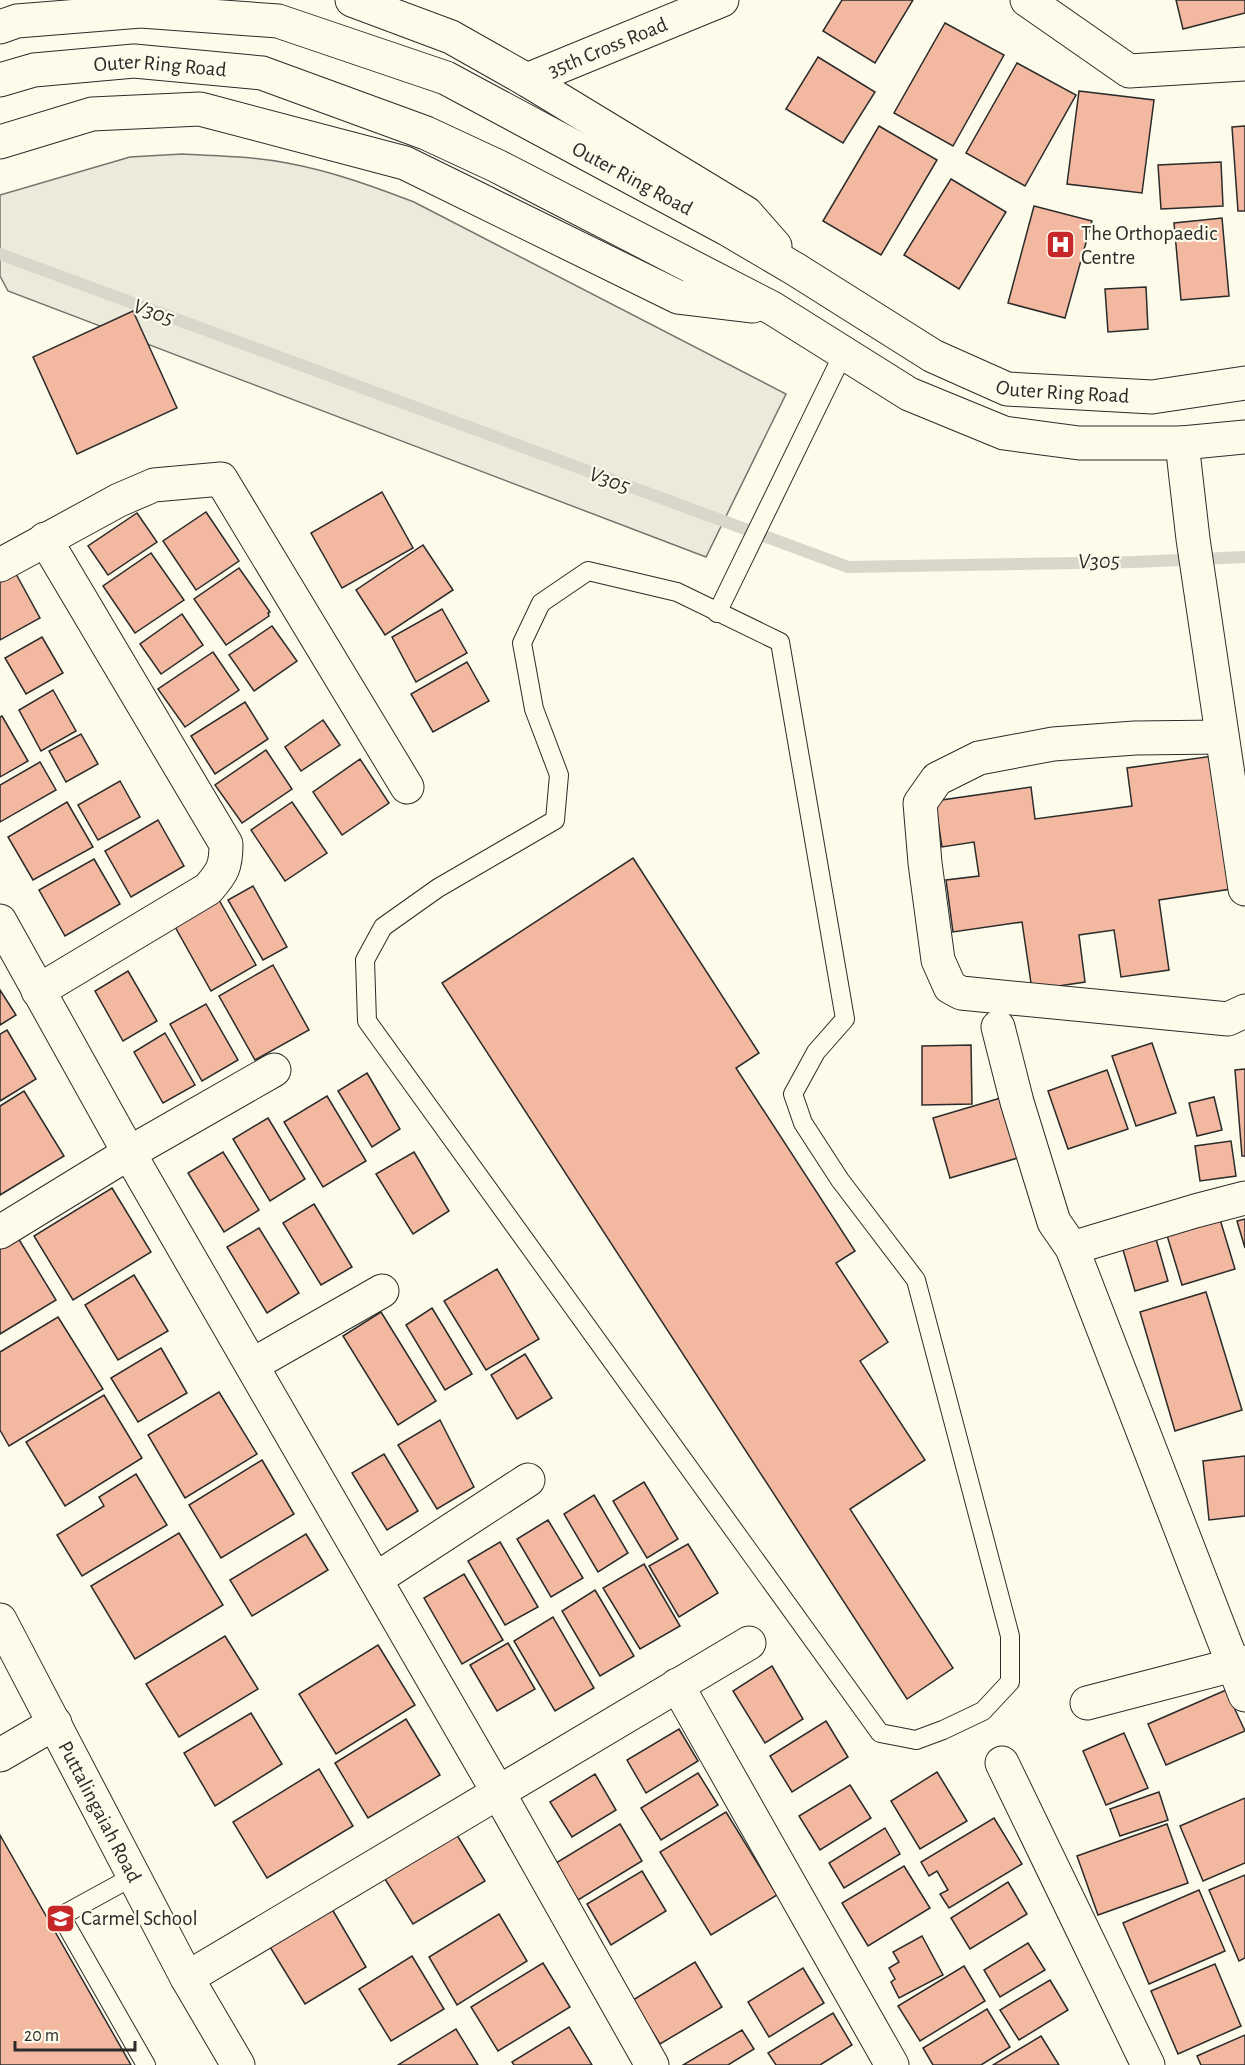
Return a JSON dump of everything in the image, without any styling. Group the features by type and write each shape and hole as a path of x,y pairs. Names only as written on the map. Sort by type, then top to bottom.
{"main road":[{"path":"352,0 451,38 527,80 746,213 795,269"},
{"name":"35th Cross Road","path":"527,80 722,0"},
{"path":"1027,0 1129,71 1245,64"},
{"name":"Outer Ring Road","path":"0,27 17,21 141,11 278,21 447,78 727,229 933,356 1006,389 1152,397 1245,383"},
{"name":"Outer Ring Road","path":"0,80 34,70 134,61 262,73 426,133 497,166 772,308 909,394 1004,433 1079,443 1182,443 1245,436"},
{"path":"0,142 92,114 200,109 405,163 678,297 772,308"},
{"path":"1182,443 1192,539 1245,889"},
{"path":"0,565 119,500 154,485 221,479 407,787"},
{"path":"38,992 208,889 221,874 226,862 226,844 45,539"},
{"path":"1222,737 1135,738 1053,744 979,758 937,780 920,803 925,863 938,960 950,987 961,993 1228,1019 1245,1011"},
{"path":"0,921 129,1153 376,1579 652,2065"},
{"path":"998,1028 1017,1102 1054,1222 1072,1248 1239,1664 1245,1695"},
{"path":"0,1232 129,1153 274,1070"},
{"path":"1072,1248 1245,1198"},
{"path":"252,1365 382,1291"},
{"path":"376,1579 528,1480"},
{"name":"Puttalingaiah Road","path":"0,1620 187,1978 238,2065"},
{"path":"187,1978 749,1643"},
{"path":"1087,1703 1239,1664"},
{"path":"677,1685 892,2065"},
{"path":"0,1755 55,1723"},
{"path":"1002,1763 1148,2065"}],"lane":[{"path":"717,613 843,354"},
{"path":"588,571 677,592 717,613 780,642 845,1019 816,1052 793,1094 803,1123 840,1180 916,1280 1010,1636 1010,1682 983,1711 944,1730 916,1740 880,1733 367,1022 365,960 383,927 438,888 555,820 559,775 534,708 522,643 541,603 588,571"},
{"path":"135,1876 61,1916 146,2065"}],"shaded area":[{"path":"182,154 261,159 303,166 414,202 786,394 706,557 8,291 0,276 0,195 130,157"}],"building":[{"path":"842,0 913,0 875,63 823,31"},
{"path":"1176,0 1245,0 1245,13 1183,29"},
{"path":"945,23 1004,55 953,146 894,113"},
{"path":"818,57 875,92 843,143 786,109"},
{"path":"1017,63 1076,95 1025,186 966,153"},
{"path":"1079,91 1154,100 1142,193 1067,184"},
{"path":"879,126 937,160 881,255 823,221"},
{"path":"1245,126 1245,211 1238,211 1232,127"},
{"path":"1221,162 1223,206 1161,209 1158,165"},
{"path":"951,179 1006,212 959,289 904,255"},
{"path":"1034,206 1092,221 1065,318 1008,303"},
{"path":"1222,218 1229,296 1181,300 1174,223"},
{"path":"1146,287 1148,329 1108,332 1105,289"},
{"path":"133,311 177,408 77,454 33,357"},
{"path":"382,492 413,548 342,588 311,533"},
{"path":"206,512 239,561 196,590 163,541"},
{"path":"137,513 157,542 108,575 88,546"},
{"path":"423,545 453,590 385,635 356,590"},
{"path":"151,553 184,600 135,633 103,586"},
{"path":"239,568 270,612 269,616 226,645 194,599"},
{"path":"15,572 40,618 0,640 0,580"},
{"path":"442,609 467,653 416,682 392,637"},
{"path":"182,614 203,645 161,674 140,644"},
{"path":"272,626 297,661 254,691 229,655"},
{"path":"42,637 63,673 26,694 5,658"},
{"path":"213,652 239,690 185,727 158,689"},
{"path":"467,662 489,701 433,732 411,694"},
{"path":"53,690 76,731 41,751 19,710"},
{"path":"245,702 268,739 215,774 191,736"},
{"path":"2,716 28,761 0,777 0,717"},
{"path":"323,720 340,745 301,771 285,747"},
{"path":"81,734 98,764 66,782 49,751"},
{"path":"266,750 292,789 242,823 215,785"},
{"path":"1213,756 1231,889 1159,900 1169,970 1121,977 1114,930 1079,935 1085,982 1032,990 1022,922 953,932 946,880 979,876 974,842 942,847 935,801 1031,787 1035,819 1132,806 1127,768"},
{"path":"360,759 389,803 342,835 313,792"},
{"path":"40,762 56,790 0,822 0,785"},
{"path":"120,781 140,817 98,840 78,805"},
{"path":"67,802 93,847 33,880 8,837"},
{"path":"292,802 327,853 285,881 251,830"},
{"path":"158,820 184,866 131,897 105,851"},
{"path":"633,858 759,1053 736,1068 855,1251 836,1263 888,1342 860,1361 925,1460 850,1509 953,1668 907,1699 442,983"},
{"path":"94,859 120,904 65,936 39,890"},
{"path":"253,886 287,947 263,960 228,900"},
{"path":"219,900 256,965 211,991 174,925"},
{"path":"273,965 309,1030 255,1060 219,996"},
{"path":"128,971 157,1021 123,1041 95,991"},
{"path":"0,990 16,1015 0,1025"},
{"path":"206,1004 238,1060 202,1081 170,1024"},
{"path":"7,1030 36,1079 0,1101 0,1034"},
{"path":"165,1033 195,1085 163,1103 134,1052"},
{"path":"1152,1043 1176,1113 1136,1126 1112,1056"},
{"path":"971,1045 972,1104 922,1105 922,1046"},
{"path":"1245,1069 1245,1156 1242,1156 1235,1070"},
{"path":"1107,1070 1128,1129 1068,1149 1048,1091"},
{"path":"367,1073 400,1129 372,1147 338,1091"},
{"path":"24,1091 64,1156 0,1195 0,1106"},
{"path":"327,1096 366,1161 323,1187 284,1122"},
{"path":"1004,1097 1021,1157 950,1178 933,1118"},
{"path":"1214,1097 1222,1130 1197,1136 1189,1103"},
{"path":"268,1118 305,1179 270,1201 233,1139"},
{"path":"1231,1141 1236,1176 1200,1181 1195,1146"},
{"path":"223,1152 259,1210 224,1232 188,1173"},
{"path":"414,1152 449,1211 413,1234 376,1174"},
{"path":"112,1188 151,1252 73,1300 34,1236"},
{"path":"314,1204 352,1267 321,1285 283,1223"},
{"path":"1219,1216 1235,1269 1182,1285 1166,1232"},
{"path":"1245,1219 1245,1248 1237,1221"},
{"path":"259,1228 299,1293 267,1313 227,1247"},
{"path":"1154,1232 1168,1281 1135,1291 1121,1243"},
{"path":"18,1238 56,1300 0,1334 0,1249"},
{"path":"497,1269 539,1339 486,1370 444,1301"},
{"path":"134,1275 168,1331 118,1360 85,1305"},
{"path":"1206,1292 1242,1410 1175,1431 1140,1312"},
{"path":"432,1308 472,1374 445,1390 406,1325"},
{"path":"381,1312 436,1401 398,1425 343,1336"},
{"path":"58,1317 103,1389 9,1446 0,1430 0,1352"},
{"path":"161,1348 187,1393 138,1422 111,1378"},
{"path":"525,1354 552,1398 517,1419 491,1375"},
{"path":"219,1392 257,1454 185,1498 148,1435"},
{"path":"104,1395 142,1458 65,1506 26,1442"},
{"path":"440,1420 474,1487 437,1509 398,1445"},
{"path":"384,1454 418,1511 387,1530 352,1473"},
{"path":"1245,1456 1245,1516 1209,1520 1203,1461"},
{"path":"262,1460 294,1514 221,1558 189,1505"},
{"path":"136,1474 167,1525 82,1576 57,1535 104,1506 99,1497"},
{"path":"644,1482 678,1539 647,1558 613,1501"},
{"path":"594,1495 628,1553 598,1572 564,1514"},
{"path":"548,1520 583,1578 551,1597 517,1539"},
{"path":"179,1533 223,1605 135,1659 91,1586"},
{"path":"306,1534 328,1570 252,1616 230,1580"},
{"path":"500,1542 538,1607 505,1625 468,1561"},
{"path":"688,1544 718,1593 679,1617 649,1566"},
{"path":"644,1564 680,1626 640,1649 603,1588"},
{"path":"464,1574 503,1640 462,1664 424,1598"},
{"path":"595,1590 634,1656 600,1676 562,1611"},
{"path":"553,1617 594,1688 555,1711 514,1641"},
{"path":"225,1636 258,1689 179,1737 146,1684"},
{"path":"508,1643 535,1689 497,1711 470,1665"},
{"path":"378,1645 415,1705 336,1754 299,1694"},
{"path":"772,1666 803,1719 765,1743 733,1691"},
{"path":"1226,1690 1245,1731 1166,1765 1148,1724"},
{"path":"251,1713 282,1764 215,1806 184,1753"},
{"path":"406,1719 440,1775 368,1818 335,1763"},
{"path":"826,1721 848,1757 792,1792 770,1756"},
{"path":"679,1729 698,1761 646,1793 627,1760"},
{"path":"1124,1733 1148,1788 1106,1805 1083,1751"},
{"path":"319,1769 353,1826 267,1878 233,1822"},
{"path":"937,1772 967,1821 920,1849 891,1801"},
{"path":"698,1773 718,1805 661,1840 641,1808"},
{"path":"595,1774 616,1810 572,1837 550,1802"},
{"path":"850,1785 871,1818 820,1850 799,1816"},
{"path":"1159,1792 1168,1820 1120,1836 1110,1809"},
{"path":"1245,1798 1245,1863 1203,1881 1180,1826"},
{"path":"726,1812 777,1895 711,1935 660,1852"},
{"path":"994,1818 1022,1864 949,1908 940,1894 948,1890 937,1871 929,1876 921,1862"},
{"path":"620,1824 642,1861 578,1900 556,1863"},
{"path":"1167,1824 1188,1883 1098,1915 1077,1856"},
{"path":"452,1827 485,1881 413,1924 380,1871"},
{"path":"885,1828 900,1854 844,1888 829,1863"},
{"name":"Carmel School","path":"0,1835 131,2065 0,2065"},
{"path":"904,1866 930,1908 868,1946 842,1903"},
{"path":"642,1871 666,1911 611,1945 587,1904"},
{"path":"1245,1875 1245,1958 1239,1961 1209,1890"},
{"path":"1008,1882 1027,1914 970,1949 951,1918"},
{"path":"1199,1890 1225,1951 1149,1984 1123,1923"},
{"path":"332,1909 366,1967 305,2004 270,1947"},
{"path":"499,1914 527,1961 457,2005 429,1957"},
{"path":"922,1936 943,1975 899,1998 891,1982 895,1979 889,1968 899,1962 893,1952"},
{"path":"1028,1943 1045,1970 1000,1997 984,1970"},
{"path":"412,1956 444,2009 391,2041 359,1989"},
{"path":"695,1962 722,2007 660,2044 633,2000"},
{"path":"543,1963 570,2007 498,2051 471,2007"},
{"path":"1215,1964 1241,2026 1178,2054 1151,1991"},
{"path":"964,1966 985,2001 920,2041 898,2006"},
{"path":"803,1968 824,2003 769,2037 748,2002"},
{"path":"1050,1980 1068,2010 1019,2040 1000,2010"},
{"path":"987,2009 1010,2047 981,2065 933,2065 923,2048"},
{"path":"833,2013 852,2045 820,2065 776,2065 768,2053"},
{"path":"569,2027 592,2065 514,2065 512,2062"},
{"path":"456,2029 478,2065 398,2065"},
{"path":"742,2030 754,2049 728,2065 683,2065"},
{"path":"1245,2035 1245,2065 1201,2065 1197,2056"},
{"path":"1041,2036 1059,2065 993,2065"}],"waterway":[{"name":"V305","path":"0,254 848,567 1135,562 1245,557"}],"place":[{"name":"The Orthopaedic Centre","path":"1060,245"},
{"name":"Carmel School","path":"60,1918"}]}
